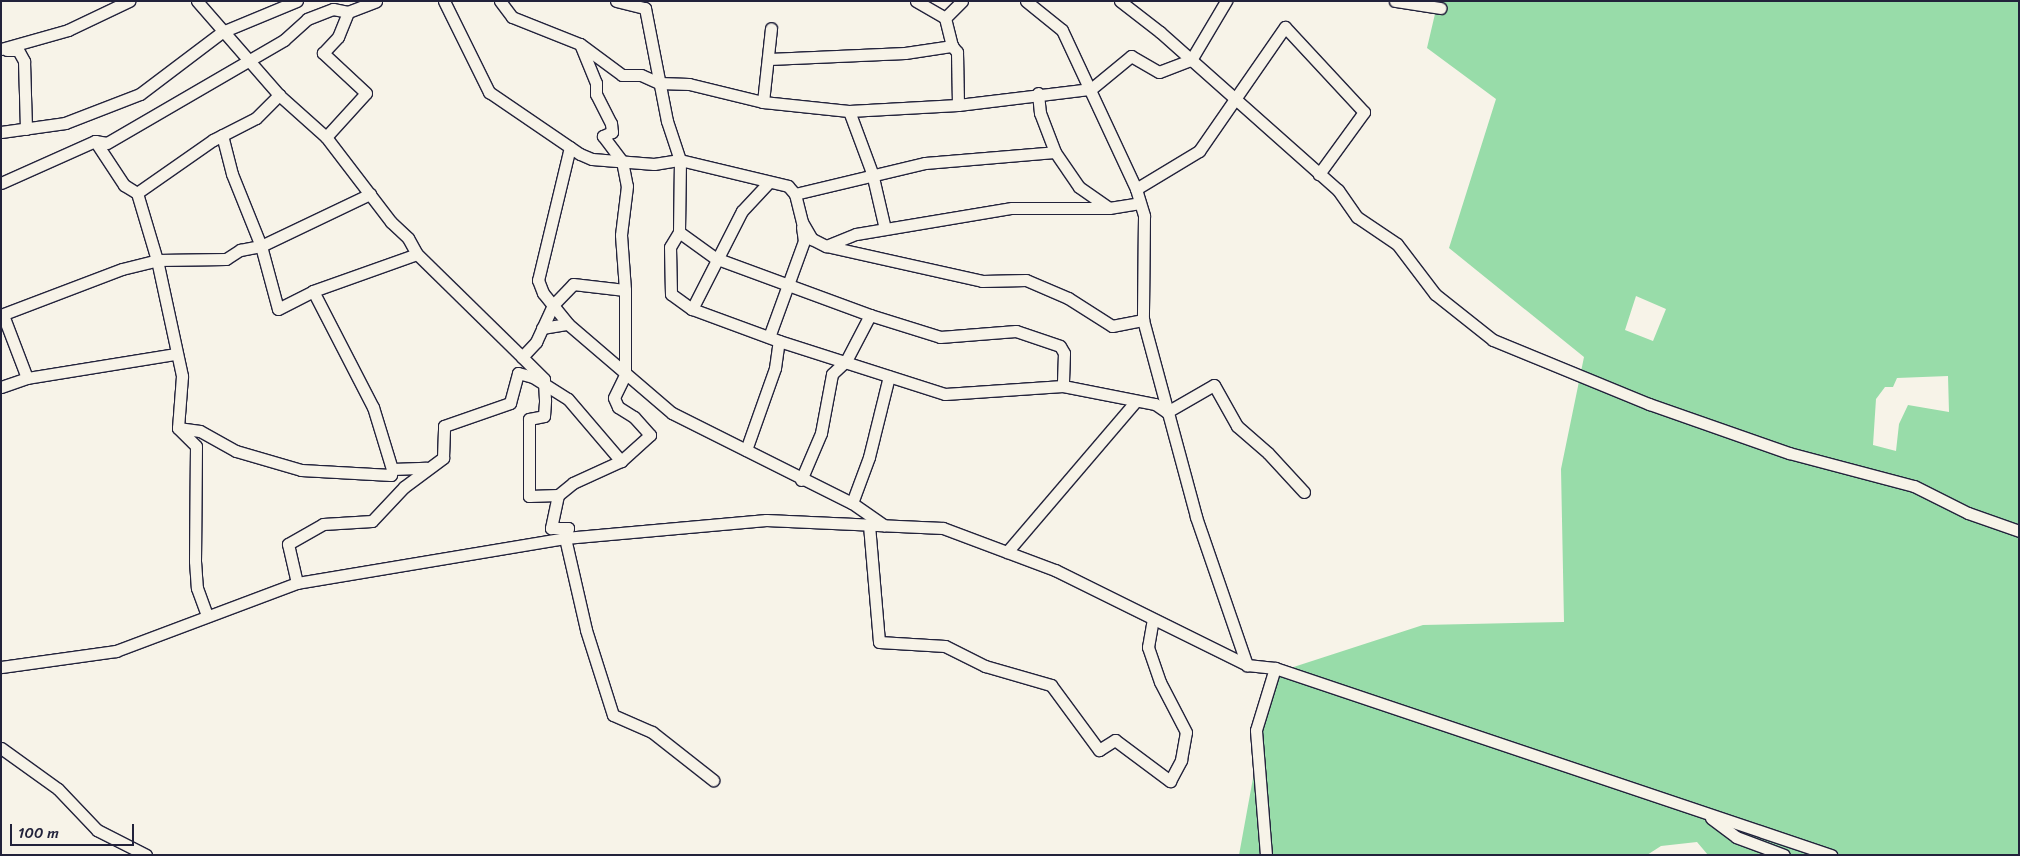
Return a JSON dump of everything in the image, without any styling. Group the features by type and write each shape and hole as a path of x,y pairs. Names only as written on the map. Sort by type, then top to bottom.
{"street":[{"path":"1,50 68,30 129,1"},
{"path":"197,1 222,32 250,59 279,95 326,137 370,194 408,238 417,254 544,379 544,416 528,419 526,491 529,496 558,495 574,483 621,461 650,435 615,402 625,375 625,290 621,235 627,186 622,161 603,136 612,132 611,123 596,94 580,44"},
{"path":"1,132 65,123 140,94 222,32 274,5 297,1"},
{"path":"1,183 95,141 107,143 284,40 307,19 333,9 348,12 376,1"},
{"path":"444,1 489,92 570,147 592,159 622,161 680,160 768,183 788,186 795,194 802,222 804,241 774,339 775,368 746,450"},
{"path":"500,1 512,17 580,44 622,75 641,75 659,82 690,84 763,102 849,111 958,105 1038,93 1091,90 1131,56 1159,72 1191,60 1226,1"},
{"path":"616,1 645,8 659,82 680,160 679,232 670,247 671,294 692,310 774,339 945,394 1063,386 1135,402 1155,404 1167,412"},
{"path":"916,1 945,18 952,46 957,52 958,105"},
{"path":"945,18 962,1"},
{"path":"1026,1 1062,30 1136,190 1144,216 1143,320 1196,516 1247,665"},
{"path":"1120,1 1191,60 1338,190 1356,217 1397,244 1435,294 1493,340 1649,404 1790,453 1914,486 1968,513 2019,531"},
{"path":"1395,1 1440,8"},
{"path":"326,137 366,93 323,53 338,37 348,12"},
{"path":"1136,190 1199,152 1285,27 1364,112 1319,174"},
{"path":"763,102 771,28"},
{"path":"769,59 905,53 952,46"},
{"path":"1,50 18,50 24,61 26,128"},
{"path":"1038,93 1040,113 1055,152 1079,187 1109,208"},
{"path":"137,193 222,136 256,118 279,95"},
{"path":"849,111 872,173 885,229"},
{"path":"222,136 232,174 261,246 278,309 313,291 417,254"},
{"path":"95,141 124,185 137,193 157,260 175,354 182,376 178,428 196,446 195,561 198,588 207,616"},
{"path":"570,147 538,280 553,305 568,324 625,375 672,413 801,480 852,503 884,524"},
{"path":"795,194 872,173 924,163 1055,152"},
{"path":"692,310 715,258 742,211 768,183"},
{"path":"27,378 2,315 122,268 157,260 226,259 240,250 261,246 370,194"},
{"path":"826,246 856,234 1012,208 1109,208 1140,203"},
{"path":"802,222 812,239 826,246 982,281 1026,280 1068,298 1112,326 1143,320"},
{"path":"679,232 715,258 789,287 940,337 1016,331 1060,346 1064,353 1063,386"},
{"path":"522,356 542,328 553,305 573,284 625,290"},
{"path":"178,428 200,431 236,451 301,470 390,476 392,469 373,407 313,291"},
{"path":"801,480 821,433 832,374 846,361 870,315"},
{"path":"542,328 568,324"},
{"path":"1,387 27,378 175,354"},
{"path":"297,583 288,544 323,524 372,521 426,468 443,458 444,426 510,403 518,373 533,377 544,387 568,399 621,461"},
{"path":"852,503 869,457 889,376"},
{"path":"1167,412 1214,384 1237,426 1268,452 1304,492"},
{"path":"1007,552 1135,402"},
{"path":"392,469 426,468"},
{"path":"558,495 551,528 568,528 565,538 586,630 613,715 652,732 713,780"},
{"path":"1,667 116,651 297,583 565,538 766,520 943,528 1055,570 1247,665 1275,668 1832,855"},
{"path":"870,525 879,642 945,646 985,666 1051,685 1099,750 1115,740 1170,781 1181,760 1186,732 1160,682 1148,647 1153,620"},
{"path":"1266,855 1256,730 1275,668"},
{"path":"1,748 58,789 96,830 146,855"},
{"path":"1701,811 1736,837 1784,855"}],"green space":[{"path":"1438,1 2019,1 2019,855 1708,855 1697,842 1661,846 1647,855 1239,855 1272,674 1423,625 1564,622 1561,469 1584,357 1449,248 1496,99 1427,48","holes":["1636,296 1666,309 1653,341 1625,330","1948,376 1949,412 1908,405 1899,424 1896,451 1873,445 1876,399 1885,387 1893,387 1897,378"]}]}
